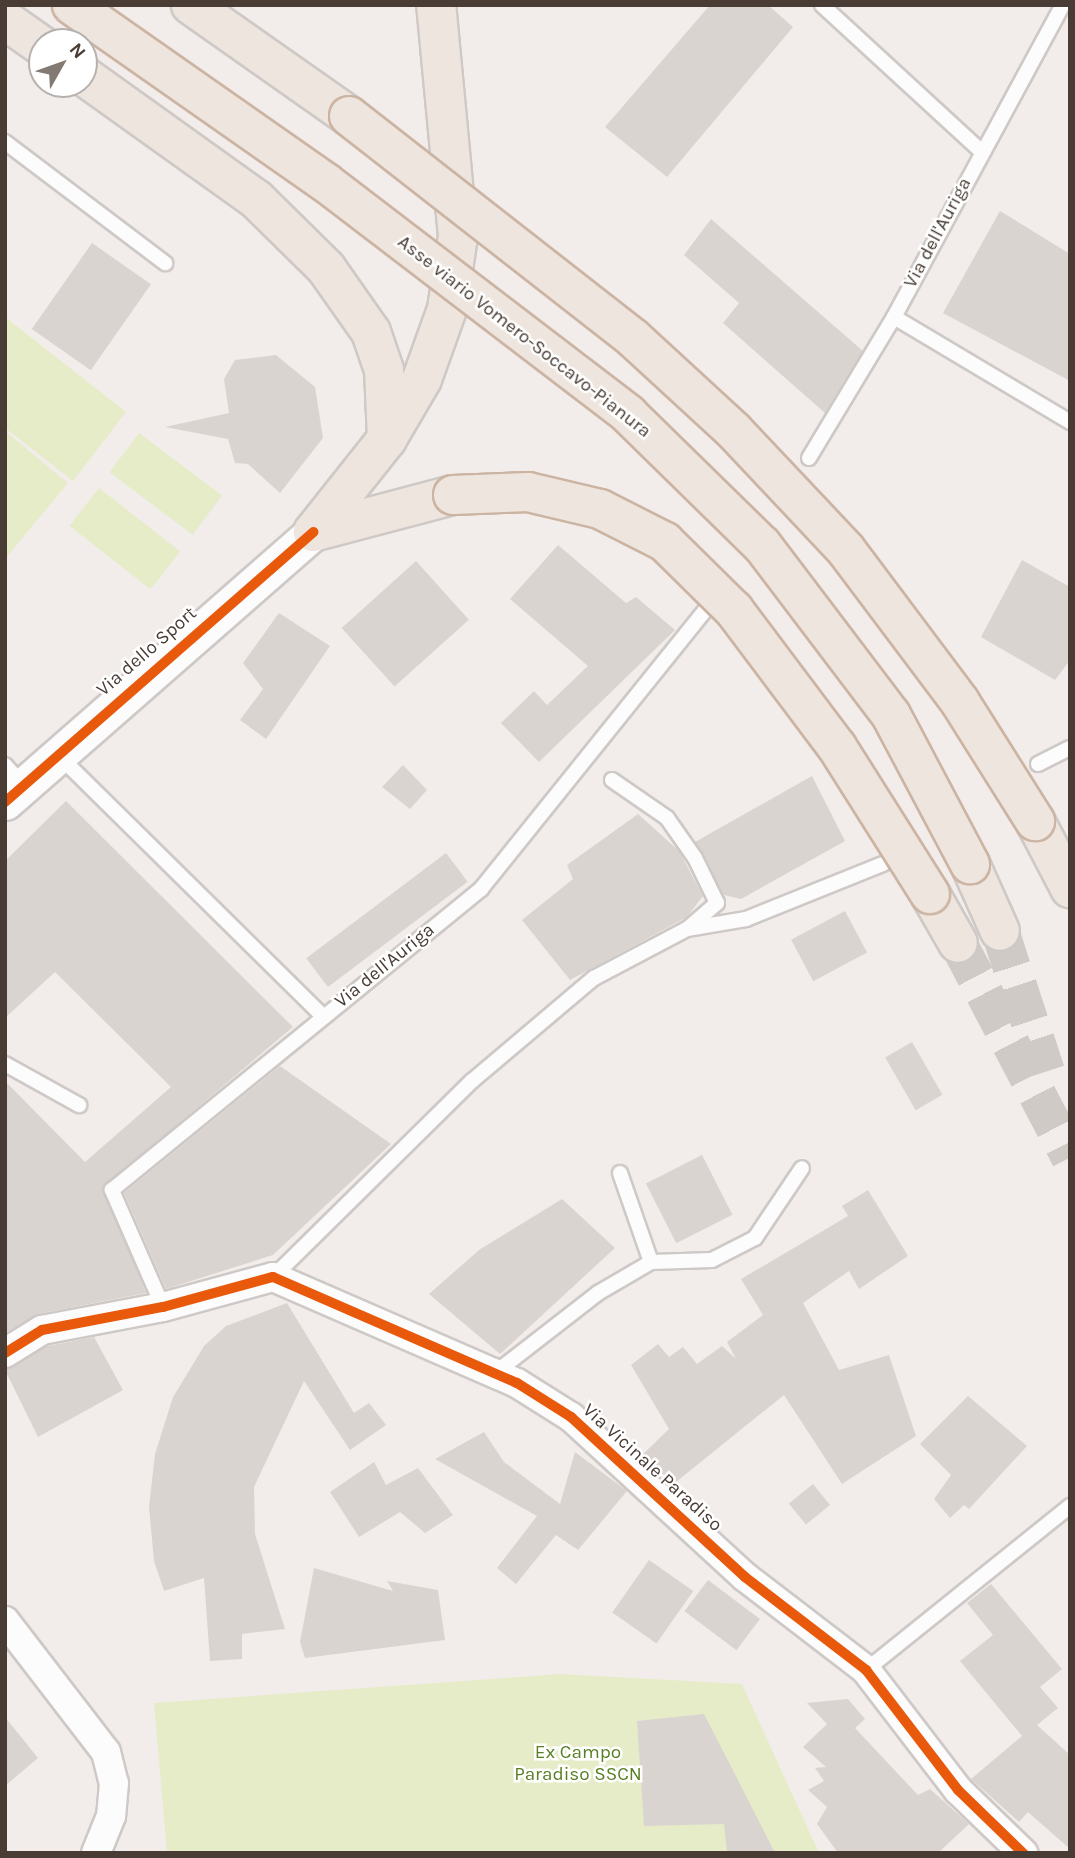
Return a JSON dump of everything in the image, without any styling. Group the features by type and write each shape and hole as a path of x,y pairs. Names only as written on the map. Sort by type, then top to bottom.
{"highway":[{"name":"Asse viario Vomero-Soccavo-Pianura","path":"72,5 325,182 628,414 762,545 891,715 970,864 1000,931"},
{"path":"313,532 387,439 422,379 443,321 458,236 455,151 436,5"},
{"path":"192,6 349,116 570,289 734,431 846,550 960,702 1035,821 1070,888"},
{"path":"5,20 28,36"},
{"path":"98,86 256,199 326,268 371,332 384,369 387,439"},
{"path":"313,532 453,495 528,492 600,509 665,542 734,610 837,747 958,943"}],"street":[{"name":"Via dello Sport","path":"11,784 55,753 313,532"},
{"path":"5,1353 42,1330 163,1307 273,1276"},
{"name":"Via Vicinale Paradiso","path":"273,1276 495,1373 571,1417 745,1577 866,1670 958,1790 1024,1853"},
{"path":"5,1621 106,1752 114,1783 111,1816 96,1853"}],"lane":[{"path":"822,5 981,151"},
{"name":"Via dell'Auriga","path":"809,458 894,317 981,151 1063,5"},
{"path":"5,142 165,263"},
{"path":"894,317 1070,422"},
{"name":"Via dell'Auriga","path":"163,1307 113,1190 481,889 704,611"},
{"path":"1038,764 1070,748"},
{"path":"55,753 323,1016"},
{"path":"273,1276 372,1174 553,1012 594,978 687,929 717,903 695,858 667,818 612,780"},
{"path":"687,929 746,919 883,864"},
{"path":"5,1063 79,1105"},
{"path":"495,1373 598,1293 651,1262 712,1260 755,1238 802,1168"},
{"path":"620,1173 651,1262"},
{"path":"866,1670 1070,1506"}],"green space":[{"path":"5,317 126,412 73,481 5,428"},
{"path":"5,431 68,483 5,559"},
{"path":"139,433 222,496 193,535 110,472"},
{"path":"99,488 180,551 151,589 69,526"},
{"name":"Ex Campo Paradiso SSCN","path":"561,1674 742,1684 819,1853 167,1853 154,1703"}],"building":[{"path":"710,5 768,5 793,27 667,177 605,127"},
{"path":"1000,211 1070,254 1070,381 943,313"},
{"path":"711,219 863,351 825,413 723,323 739,303 684,255"},
{"path":"92,243 151,284 91,370 32,329"},
{"path":"276,355 315,387 323,438 280,493 248,464 235,463 228,439 165,427 229,413 224,379 235,360"},
{"path":"558,545 626,603 636,597 675,630 539,762 501,723 534,691 547,705 588,666 510,599"},
{"path":"1022,560 1070,587 1070,660 1055,680 981,637"},
{"path":"416,561 469,620 395,687 342,628"},
{"path":"279,613 330,646 266,739 240,720 263,689 243,663"},
{"path":"403,765 427,790 410,809 382,787"},
{"path":"812,776 845,841 741,899 724,895 695,842"},
{"path":"66,801 293,1027 103,1187 146,1293 38,1314 5,1333 5,1081 85,1162 171,1087 55,972 5,1018 5,861"},
{"path":"638,814 679,851 703,896 687,917 570,980 522,920 573,879 567,865"},
{"path":"446,853 468,882 328,987 306,958"},
{"path":"845,911 867,952 813,981 791,940"},
{"path":"912,1042 942,1095 916,1110 885,1058"},
{"path":"280,1066 391,1144 273,1255 166,1289 124,1193"},
{"path":"702,1155 732,1215 676,1243 646,1184"},
{"path":"868,1190 908,1256 859,1289 849,1271 803,1303 839,1370 889,1355 916,1436 842,1484 784,1395 671,1486 641,1456 669,1429 631,1365 658,1344 669,1357 683,1347 697,1364 722,1346 736,1359 727,1342 763,1315 741,1279 848,1216 842,1206"},
{"path":"562,1199 615,1248 500,1354 429,1294 479,1250"},
{"path":"287,1303 354,1413 369,1403 386,1425 350,1450 304,1381 254,1487 255,1534 285,1629 242,1634 242,1659 210,1661 204,1578 164,1591 154,1561 149,1507 155,1454 173,1397 204,1346 226,1326"},
{"path":"94,1337 123,1390 38,1437 5,1370 48,1346"},
{"path":"968,1396 1027,1446 969,1509 964,1505 950,1518 934,1499 951,1475 920,1444"},
{"path":"484,1432 504,1462 560,1504 575,1452 627,1491 578,1550 556,1535 516,1584 497,1568 537,1516 435,1459"},
{"path":"374,1462 386,1485 418,1468 453,1515 425,1533 400,1512 359,1537 330,1492"},
{"path":"813,1484 830,1505 806,1524 789,1504"},
{"path":"649,1560 693,1591 657,1643 612,1612"},
{"path":"314,1568 393,1591 387,1581 438,1590 445,1640 305,1658 300,1642"},
{"path":"708,1580 760,1619 736,1650 685,1611"},
{"path":"991,1584 1062,1669 1040,1687 1058,1708 1037,1725 1070,1755 1070,1849 1028,1812 1019,1822 971,1779 1022,1736 960,1661 993,1635 967,1603"},
{"path":"848,1699 865,1719 855,1728 918,1795 930,1789 969,1824 938,1853 838,1853 817,1824 827,1807 808,1790 824,1781 815,1768 826,1767 803,1747 827,1724 807,1703"},
{"path":"704,1714 775,1853 727,1853 724,1824 644,1826 637,1721"},
{"path":"5,1717 38,1758 5,1786"}],"tunnel":[{"path":"1000,931 1046,1072"},
{"path":"958,943 1070,1157"}],"cycle path":[{"path":"5,802 313,532"},
{"path":"5,1353 42,1330 163,1307 273,1277 517,1383 571,1417 745,1577 866,1670 958,1790 1023,1853"}]}
